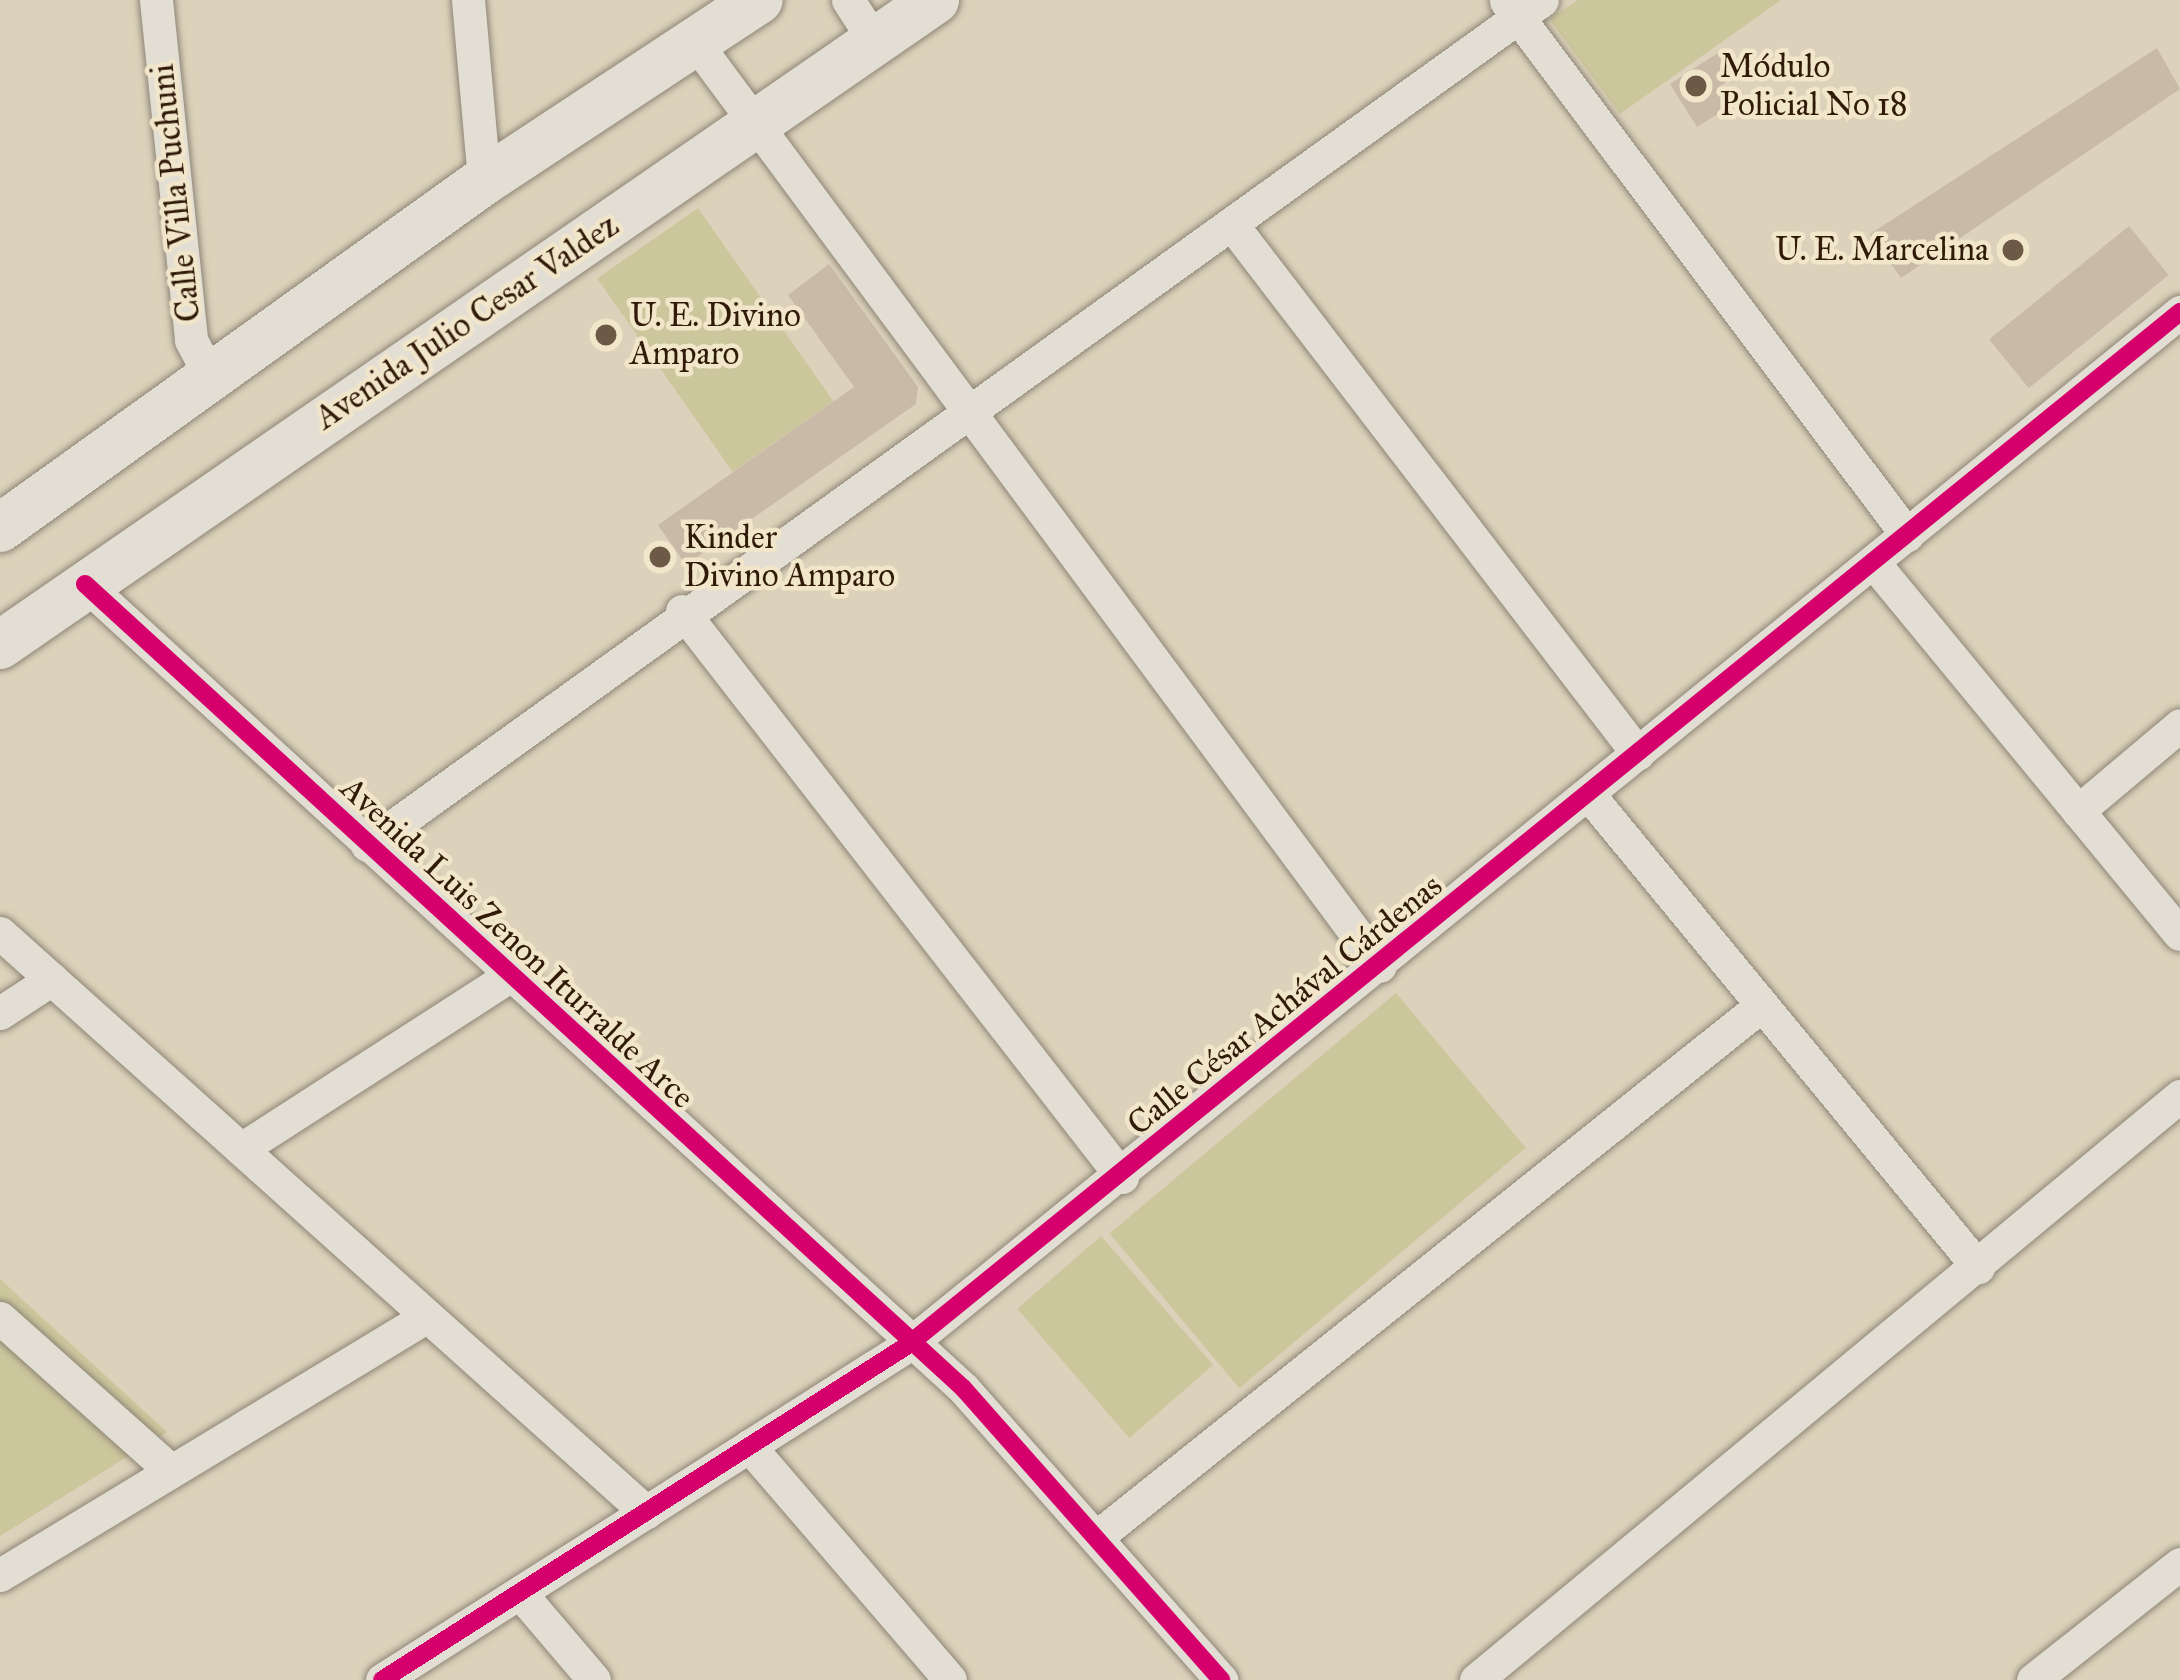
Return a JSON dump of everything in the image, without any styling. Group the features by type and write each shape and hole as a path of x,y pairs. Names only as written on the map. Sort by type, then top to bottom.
{"main road":[{"path":"0,529 484,181 759,0"},
{"name":"Avenida Julio Cesar Valdez","path":"0,645 935,0"}],"street":[{"name":"Calle Villa Puchuni","path":"156,0 191,340 212,380"},
{"path":"468,0 484,181"},
{"path":"848,0 875,42"},
{"path":"367,844 682,611 1233,226 1521,6 1907,535"},
{"path":"695,42 1380,966"},
{"path":"1233,226 1638,754"},
{"name":"Calle César Achával Cárdenas","path":"382,1680 908,1345 1122,1177 2180,312"},
{"path":"1874,562 2180,934"},
{"name":"Avenida Luis Zenon Iturralde Arce","path":"85,584 908,1345 964,1388 1099,1535 1221,1680"},
{"path":"682,611 1122,1177"},
{"path":"2078,811 2180,725"},
{"path":"1589,795 1978,1267"},
{"path":"0,933 646,1512"},
{"path":"241,1149 509,976"},
{"path":"0,1013 52,979"},
{"path":"1099,1535 1762,1005"},
{"path":"1477,1680 2180,1096"},
{"path":"0,1575 427,1316"},
{"path":"0,1318 171,1471"},
{"path":"749,1446 950,1680"},
{"path":"2033,1680 2180,1564"},
{"path":"520,1593 594,1680"}],"shaded area":[{"path":"1578,0 1781,0 1620,114 1549,19"},
{"path":"698,208 833,401 733,472 597,279"},
{"path":"1396,993 1526,1148 1239,1388 1109,1233"},
{"path":"1101,1236 1213,1365 1129,1438 1017,1309"},
{"path":"0,1279 167,1432 0,1536"}],"building":[{"path":"2157,48 2180,89 1901,278 1870,234"},
{"name":"Módulo Policial No 18","path":"1724,49 1739,74 1717,88 1729,107 1697,127 1670,84"},
{"path":"2129,226 2169,275 2029,388 1989,339"},
{"path":"829,264 918,387 916,404 686,565 658,525 854,387 788,295"}],"cycle path":[{"path":"382,1680 908,1345 2180,312"},
{"path":"85,584 963,1388 1221,1680"}],"place":[{"name":"Módulo Policial No 18","path":"1696,86"},
{"name":"U. E. Marcelina","path":"2013,250"},
{"name":"U. E. Divino Amparo","path":"606,335"},
{"name":"Kinder Divino Amparo","path":"660,557"}]}
